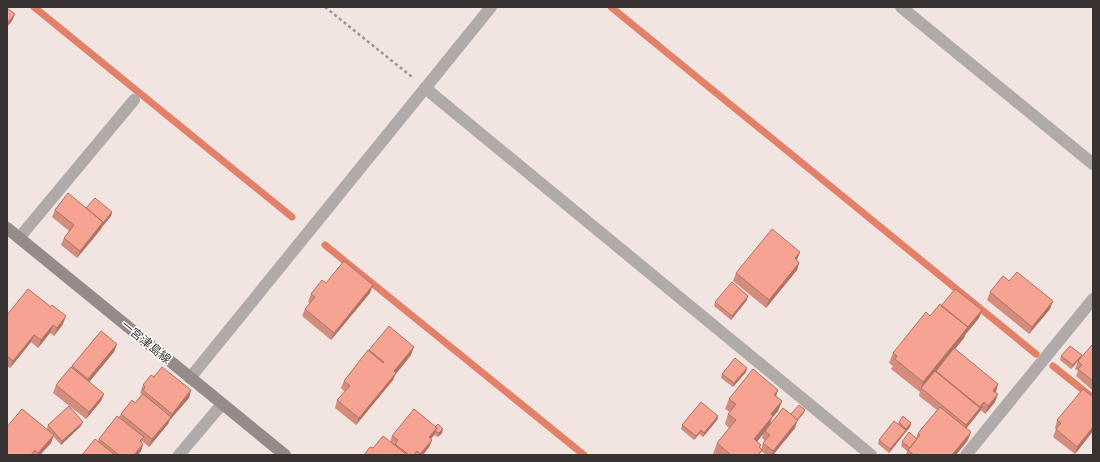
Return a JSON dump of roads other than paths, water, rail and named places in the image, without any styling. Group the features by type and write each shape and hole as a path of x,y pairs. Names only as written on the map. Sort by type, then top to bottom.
{"main road":[{"name":"一宮津島線","path":"7,228 285,455"}],"street":[{"path":"190,378 491,7"},
{"path":"901,7 1093,164"},
{"path":"425,88 871,455"},
{"path":"19,238 134,100"},
{"path":"966,455 1093,299"},
{"path":"179,455 222,404"}],"waterway":[{"path":"34,7 292,217"},
{"path":"611,7 1036,354"},
{"path":"325,245 584,455"},
{"path":"1053,366 1093,398"}]}
